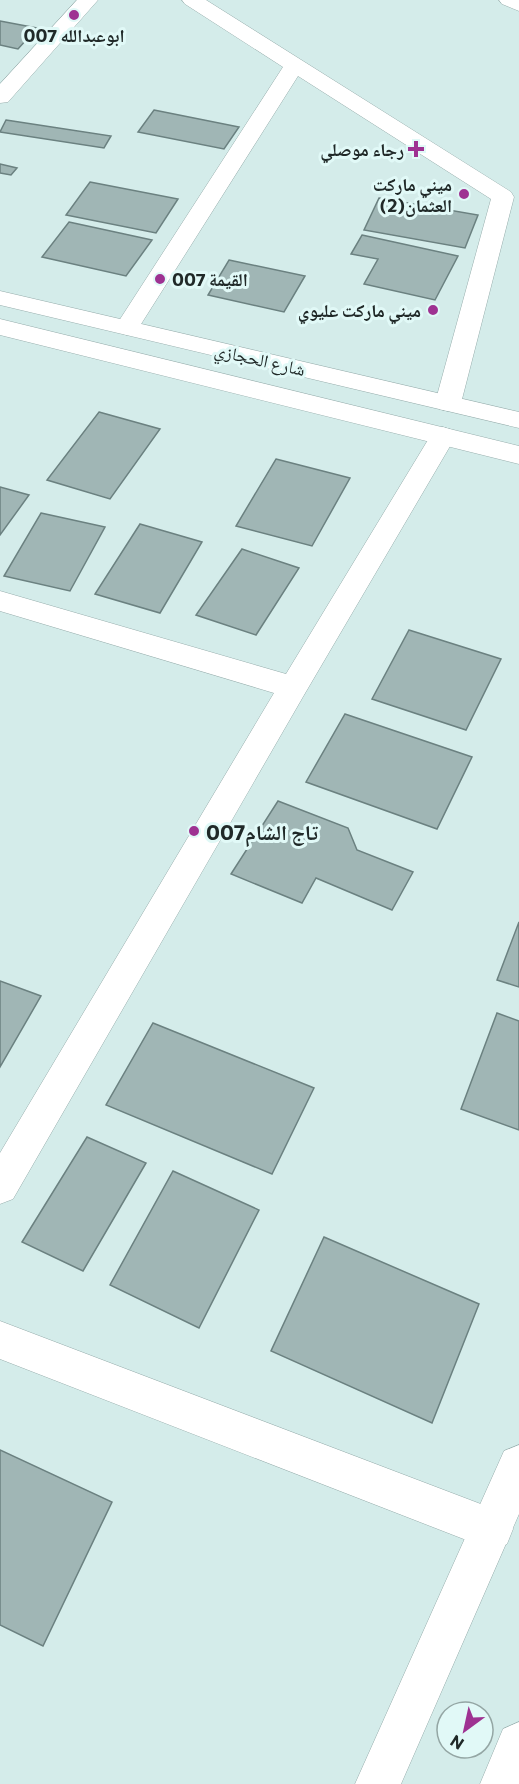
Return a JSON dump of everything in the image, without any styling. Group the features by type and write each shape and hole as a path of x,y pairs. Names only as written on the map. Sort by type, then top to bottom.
{"main road":[{"path":"0,97 88,0"},
{"path":"192,0 503,197 448,403"},
{"path":"509,0 519,5"},
{"path":"127,327 295,65"},
{"name":"شارع الحجازي","path":"0,298 519,420"},
{"path":"0,327 519,455"},
{"path":"0,1187 443,436"},
{"path":"0,601 293,687"},
{"path":"0,1340 492,1529"},
{"path":"378,1784 519,1466"},
{"path":"503,1784 519,1745"}],"building":[{"path":"0,21 37,28 18,49 0,45"},
{"path":"154,110 239,127 224,149 138,132"},
{"path":"6,120 111,136 104,148 0,132"},
{"path":"0,164 17,168 11,175 0,173"},
{"path":"90,182 178,199 156,233 66,215"},
{"path":"379,198 478,215 465,248 364,230"},
{"path":"69,222 152,240 126,276 42,257"},
{"path":"362,235 458,256 435,300 364,284 378,259 351,254"},
{"path":"229,260 305,276 284,312 208,295"},
{"path":"99,412 160,429 110,499 47,480"},
{"path":"276,459 350,478 312,546 236,526"},
{"path":"0,487 29,495 0,535"},
{"path":"41,513 105,527 70,591 4,576"},
{"path":"140,524 202,542 160,613 95,594"},
{"path":"242,549 299,568 256,635 196,615"},
{"path":"409,630 501,659 466,730 372,699"},
{"path":"345,714 472,757 437,829 306,782"},
{"path":"278,801 348,828 357,850 413,872 392,910 316,878 302,903 231,874"},
{"path":"519,922 519,987 497,980"},
{"path":"0,981 41,996 0,1067"},
{"path":"497,1013 519,1021 519,1130 461,1109"},
{"path":"153,1023 314,1088 272,1174 106,1105"},
{"path":"87,1137 146,1163 83,1271 22,1242"},
{"path":"173,1171 259,1210 199,1328 110,1285"},
{"path":"324,1237 479,1304 432,1423 271,1351"},
{"path":"0,1450 112,1502 43,1646 0,1625"}],"place":[{"name":"ابوعبدالله 007","path":"74,15"},
{"name":"رجاء موصلي","path":"416,149"},
{"name":"ميني ماركت العثمان(2)","path":"464,194"},
{"name":"القيمة 007","path":"160,279"},
{"name":"ميني ماركت عليوي","path":"433,310"},
{"name":"تاج الشام007","path":"194,831"}]}
